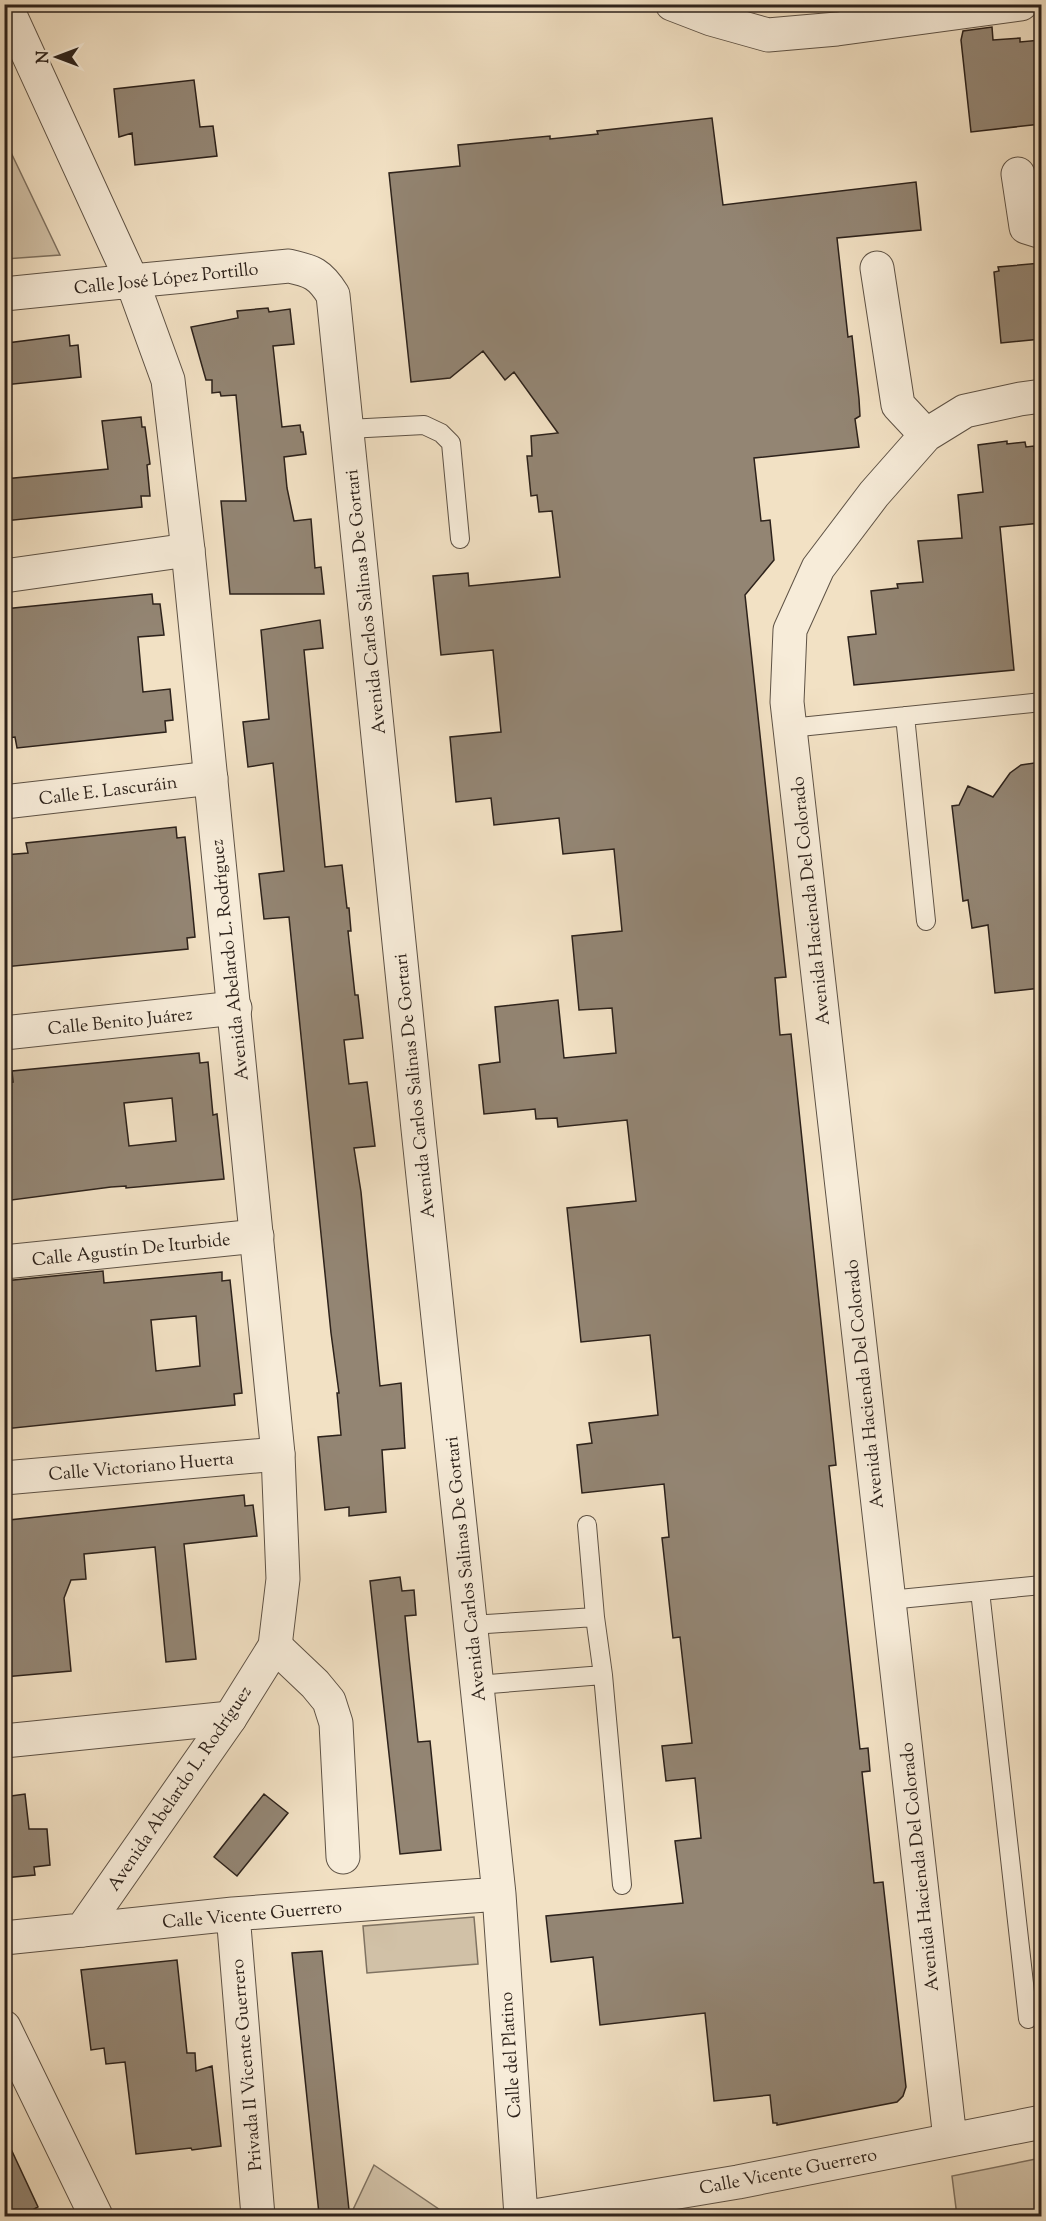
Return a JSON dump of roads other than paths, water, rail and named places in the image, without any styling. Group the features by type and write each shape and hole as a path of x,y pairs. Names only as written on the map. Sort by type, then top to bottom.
{"street":[{"name":"Avenida Abelardo L. Rodríguez","path":"5,4 132,282 168,380 188,550 278,1454 283,1579 275,1646 230,1718 82,1930"},
{"path":"672,4 711,19 768,35 837,29 1021,4"},
{"path":"1018,174 1026,227 1041,232"},
{"name":"Calle José López Portillo","path":"4,294 288,266 310,270 324,280"},
{"path":"877,268 898,405 926,435 965,411 1041,396"},
{"name":"Avenida Carlos Salinas De Gortari","path":"324,280 333,295 337,314 419,1141 499,1894"},
{"name":"Avenida Hacienda Del Colorado","path":"926,435 874,494 818,568 789,630 787,702 950,2139"},
{"path":"4,576 188,550"},
{"name":"Calle E. Lascuráin","path":"4,802 211,778"},
{"name":"Calle Benito Juárez","path":"4,1033 234,1008"},
{"name":"Calle Agustín De Iturbide","path":"4,1262 257,1236"},
{"name":"Calle Victoriano Huerta","path":"4,1478 278,1454"},
{"path":"275,1646 315,1684 329,1701 336,1723 343,1857"},
{"path":"4,1742 230,1718"},
{"name":"Calle Vicente Guerrero","path":"4,1938 233,1914 499,1894"},
{"name":"Calle del Platino","path":"499,1894 521,2217"},
{"name":"Privada II Vicente Guerrero","path":"233,1914 258,2217"},
{"path":"4,2027 96,2217"},
{"name":"Calle Vicente Guerrero","path":"534,2217 636,2208 738,2182 1041,2122"}],"lane":[{"path":"348,429 424,425 441,433 451,443 460,539"},
{"path":"790,728 1041,702"},
{"path":"905,716 926,921"},
{"path":"587,1525 622,1885"},
{"path":"889,1600 1041,1585"},
{"path":"980,1591 1028,2019"},
{"path":"471,1625 595,1617"},
{"path":"477,1685 603,1676"}]}
